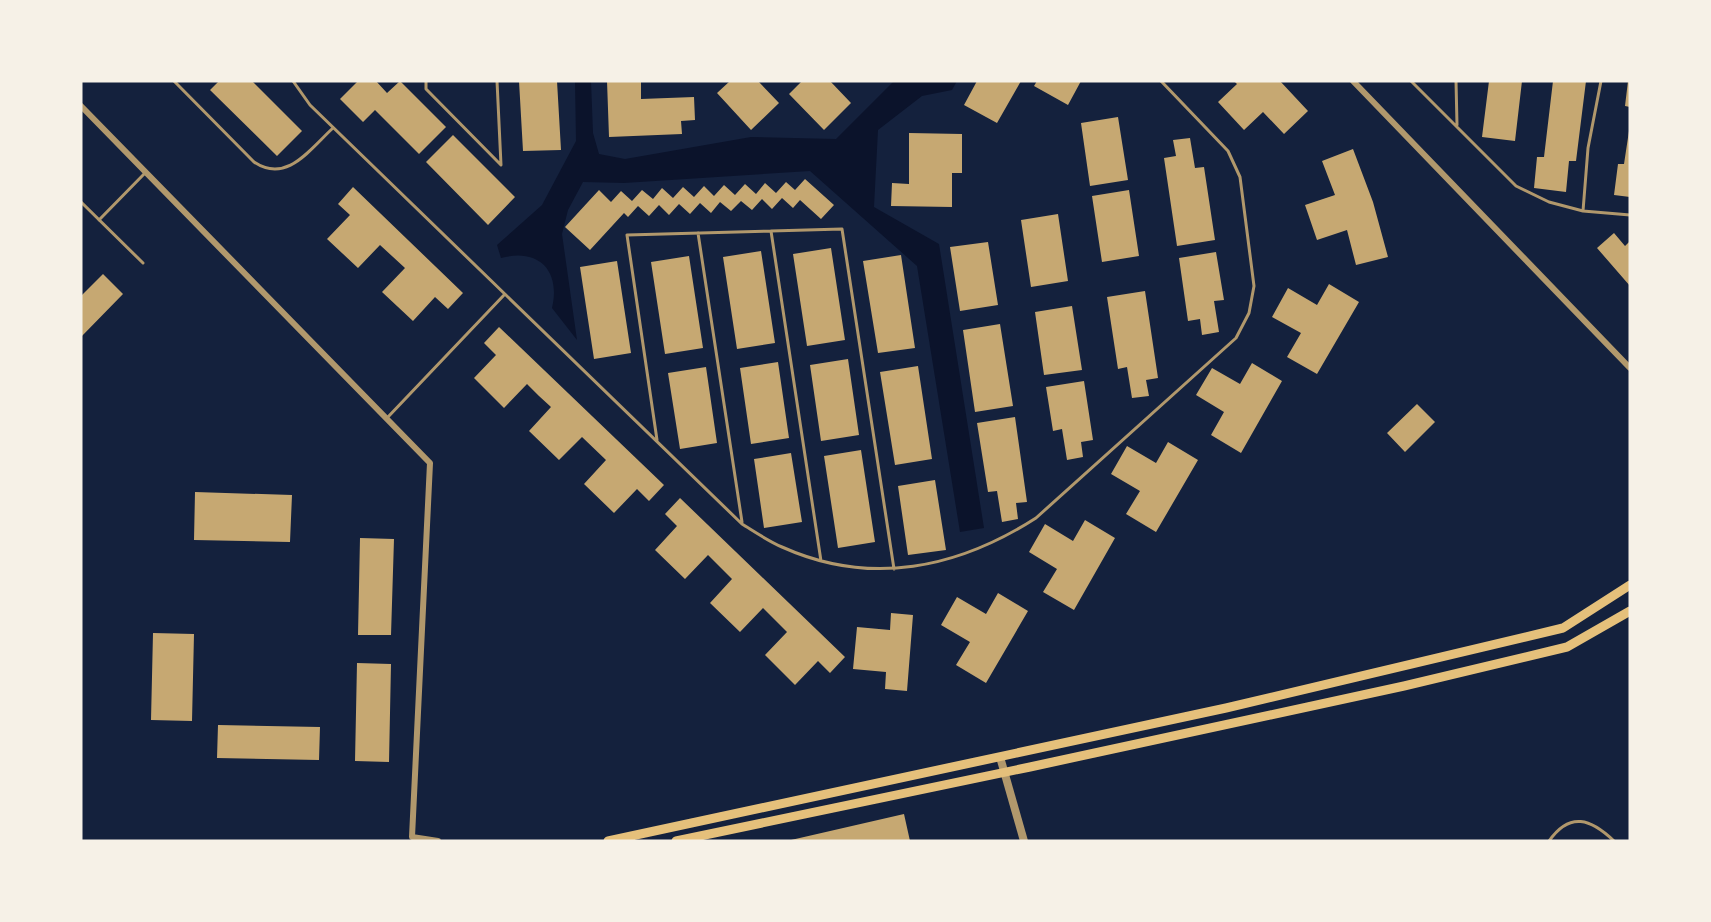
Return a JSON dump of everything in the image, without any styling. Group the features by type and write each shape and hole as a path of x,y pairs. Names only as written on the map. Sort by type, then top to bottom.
{"main road":[{"path":"608,841 1400,668 1563,628 1630,585"},
{"path":"676,841 1404,686 1567,647 1605,628 1630,611"}],"street":[{"path":"1353,81 1630,368"},
{"path":"81,106 430,462 412,837 438,841"},
{"path":"1000,757 1024,841"}],"lane":[{"path":"174,81 263,168 286,169 296,163 333,128"},
{"path":"293,81 310,105 333,128 742,524 782,547 821,561 856,567 894,569 932,564 969,554 1004,539 1036,518 1236,338 1249,313 1254,286 1240,177 1228,151 1161,81"},
{"path":"426,81 426,89 501,165 497,81"},
{"path":"1411,81 1516,186 1549,202 1583,212 1630,215"},
{"path":"1456,81 1457,127"},
{"path":"1583,212 1588,148 1600,81"},
{"path":"99,220 146,172"},
{"path":"81,202 143,263"},
{"path":"657,441 627,235 842,229 894,569"},
{"path":"771,231 821,561"},
{"path":"698,233 742,524"},
{"path":"387,418 505,294"},
{"path":"1549,841 1558,829 1580,820 1592,823 1614,841"}],"water":[{"path":"575,81 591,81 593,133 599,154 625,159 751,137 836,139 894,81 957,81 952,90 922,96 878,130 874,207 939,244 984,528 960,532 917,266 810,171 624,183 583,182 568,210 562,234 577,340 552,308 553,283 544,265 526,256 501,258 497,245 542,205 576,141"}],"building":[{"path":"219,81 252,81 302,131 277,156 210,90"},
{"path":"358,81 376,81 387,93 400,81 446,127 419,154 375,110 363,122 340,99"},
{"path":"519,81 557,81 561,150 523,151"},
{"path":"607,81 641,81 641,99 694,97 695,120 681,121 682,134 609,137"},
{"path":"730,81 758,81 779,103 751,130 717,93"},
{"path":"802,81 830,81 851,103 824,130 789,94"},
{"path":"977,81 1021,81 997,123 964,105"},
{"path":"1037,81 1081,81 1068,105 1034,86"},
{"path":"1234,81 1280,81 1308,111 1284,134 1263,112 1244,130 1218,102 1237,84"},
{"path":"1489,81 1522,81 1515,141 1482,137"},
{"path":"1553,81 1586,81 1576,161 1569,161 1566,192 1534,188 1537,157 1544,157"},
{"path":"1628,81 1630,81 1630,107 1625,106"},
{"path":"1118,117 1128,180 1090,186 1081,123"},
{"path":"1629,131 1630,197 1614,195 1618,164 1624,164"},
{"path":"909,133 962,134 962,173 952,173 952,207 891,206 892,183 909,184"},
{"path":"453,135 515,197 488,225 426,162"},
{"path":"1190,138 1195,168 1204,167 1215,240 1177,246 1164,158 1176,156 1173,140"},
{"path":"1353,149 1373,202 1388,257 1356,265 1347,230 1317,240 1305,205 1335,195 1322,161"},
{"path":"805,179 834,205 821,219 800,200 793,208 782,198 772,209 762,199 752,210 741,201 731,211 720,202 711,213 700,203 690,214 679,204 669,215 659,205 649,216 638,206 628,217 624,213 590,250 565,227 599,190 611,202 621,191 632,201 642,190 653,199 662,188 673,198 683,187 694,197 704,186 714,196 724,185 735,195 745,184 756,194 765,183 776,193 786,182 795,190"},
{"path":"353,187 463,293 448,309 435,297 413,321 382,292 405,268 380,245 358,268 327,239 350,215 338,204"},
{"path":"1129,190 1139,256 1102,262 1092,196"},
{"path":"1058,214 1068,281 1031,287 1021,220"},
{"path":"1614,233 1625,246 1630,241 1630,286 1597,248"},
{"path":"988,242 998,305 960,311 950,247"},
{"path":"831,248 845,340 807,346 793,254"},
{"path":"761,251 775,343 737,349 723,257"},
{"path":"1216,252 1224,300 1214,301 1219,332 1202,335 1200,319 1188,321 1179,258"},
{"path":"901,255 915,348 878,353 863,261"},
{"path":"689,256 703,348 665,354 651,262"},
{"path":"617,261 631,353 594,359 580,267"},
{"path":"103,274 123,294 81,337 81,296"},
{"path":"1329,284 1359,302 1317,374 1287,357 1301,333 1272,317 1288,288 1317,305"},
{"path":"1145,291 1158,378 1146,380 1149,396 1132,398 1127,367 1118,369 1107,297"},
{"path":"1072,306 1082,370 1044,375 1035,312"},
{"path":"1000,324 1013,406 975,412 963,330"},
{"path":"499,327 664,485 649,501 637,489 614,513 584,484 606,460 582,437 559,460 529,431 551,407 527,384 504,408 474,378 496,355 484,343"},
{"path":"848,359 859,435 821,441 810,365"},
{"path":"778,362 789,438 751,444 740,368"},
{"path":"1252,363 1282,381 1241,453 1211,435 1224,412 1196,395 1212,368 1240,384"},
{"path":"918,366 932,459 895,465 880,372"},
{"path":"706,367 717,443 680,449 668,373"},
{"path":"1084,381 1093,440 1081,442 1083,457 1067,460 1062,429 1053,431 1046,387"},
{"path":"1417,404 1435,422 1405,452 1387,433"},
{"path":"1015,417 1027,502 1016,503 1018,519 1002,522 997,491 988,492 977,423"},
{"path":"1168,442 1198,460 1156,532 1126,514 1140,491 1111,474 1127,446 1156,463"},
{"path":"861,450 875,542 838,548 824,456"},
{"path":"791,453 802,522 764,528 754,459"},
{"path":"935,480 946,550 908,555 898,486"},
{"path":"195,492 292,495 290,542 194,540"},
{"path":"680,498 845,657 830,673 818,661 795,685 765,655 787,632 763,608 740,632 710,603 732,579 708,555 685,579 655,550 677,526 665,514"},
{"path":"1085,520 1115,538 1074,610 1043,592 1057,569 1029,552 1045,524 1073,541"},
{"path":"360,538 394,539 391,635 358,635"},
{"path":"998,593 1028,611 986,683 956,665 970,642 941,625 957,597 986,614"},
{"path":"891,613 913,615 907,691 885,689 886,672 853,669 857,627 890,630"},
{"path":"153,633 194,634 192,721 151,720"},
{"path":"357,663 391,664 389,762 355,761"},
{"path":"218,725 320,727 319,760 217,758"},
{"path":"904,814 910,841 791,841 791,840"}]}
